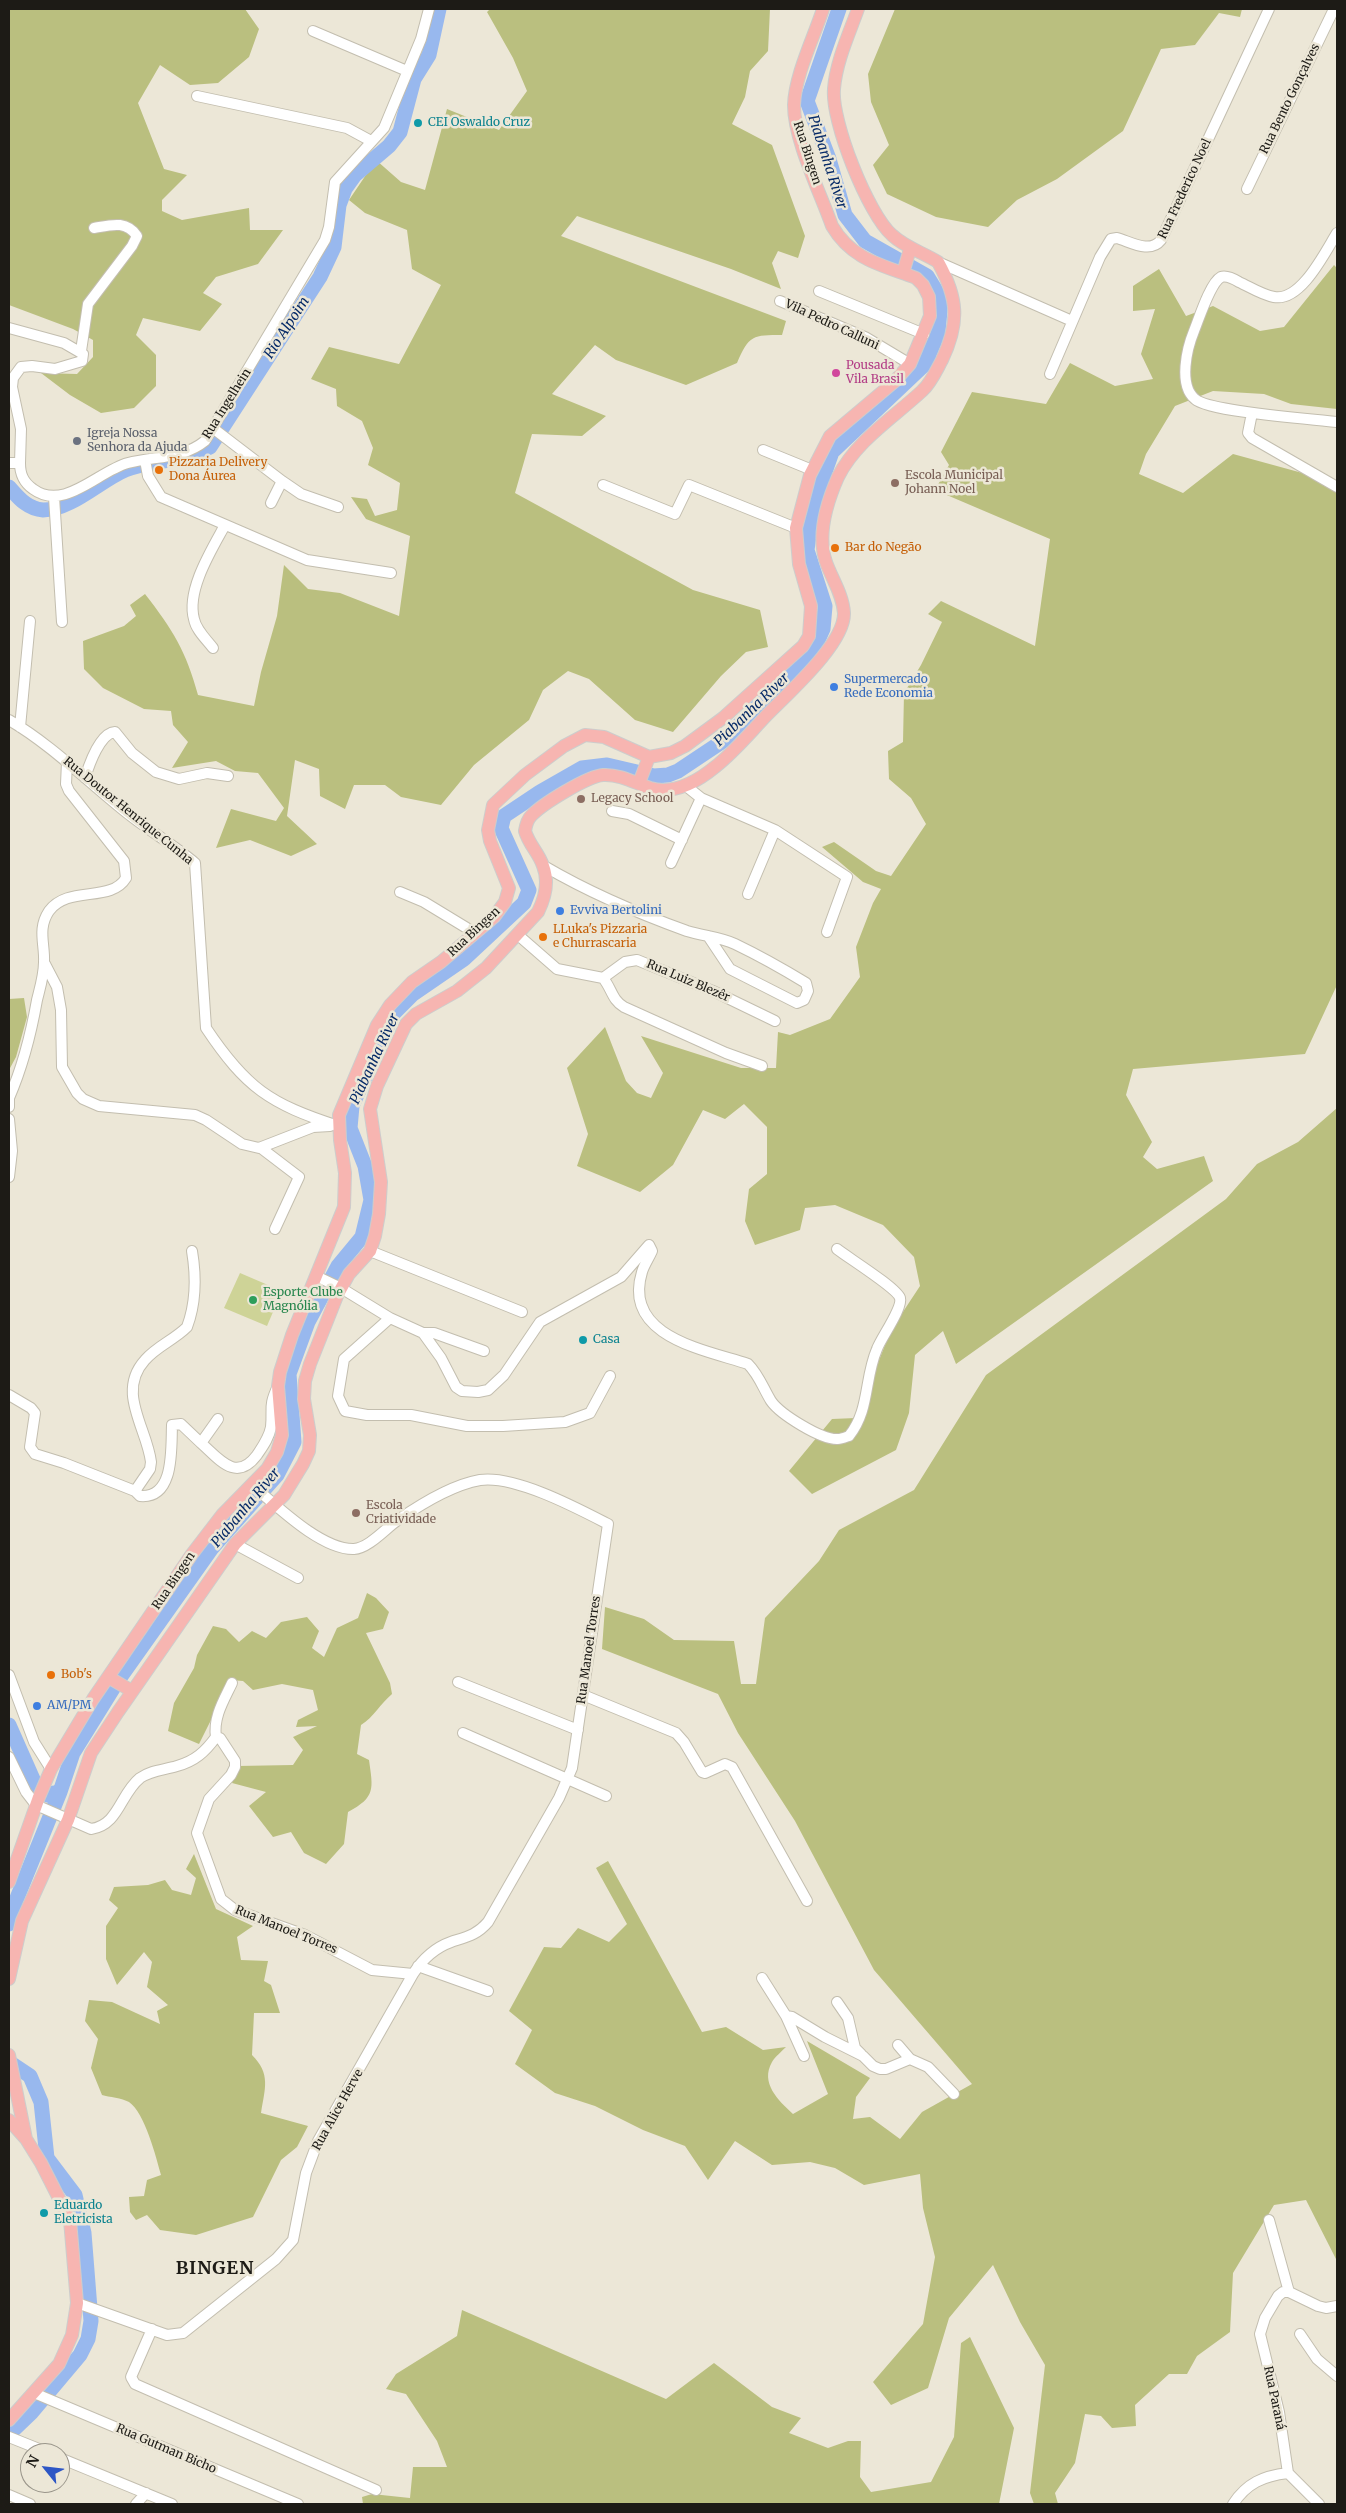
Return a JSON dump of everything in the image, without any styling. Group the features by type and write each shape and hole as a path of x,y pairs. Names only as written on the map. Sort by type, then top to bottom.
{"main road":[{"name":"Rua Bingen","path":"9,1882 40,1803 49,1773 108,1677 192,1554 222,1515 267,1469 277,1452 282,1435 278,1386 292,1335 344,1207 345,1173 338,1126 339,1115 377,1025 390,1005 412,982 441,962 494,917 508,894 509,888 490,841 488,830 493,805 502,795 564,746 585,735 604,737 649,756 671,753 685,746 785,664 809,636 811,606 799,564 796,528 812,470 830,436 894,382 910,364 930,316 929,297 916,278 862,257 840,240 832,226 796,127 794,104 798,82 823,9"},
{"path":"9,1979 22,1921 91,1754 132,1691 235,1544 275,1504 298,1475 309,1451 310,1434 304,1399 305,1381 313,1355 341,1288 370,1251 375,1236 381,1199 380,1174 370,1109 377,1086 406,1024 416,1014 457,992 486,968 529,924 542,902 546,886 544,866 527,837 526,824 531,816 594,776 616,776 652,789 686,786 713,769 738,748 824,655 843,622 843,606 826,562 823,546 823,525 838,477 849,460 891,416 922,391 935,373 944,354 951,337 955,318 948,280 938,262 910,249 891,235 877,218 836,120 834,88 846,42 858,9"},
{"path":"903,273 910,249"},
{"path":"639,783 649,756"},
{"path":"108,1677 132,1691"},
{"path":"9,2055 26,2139"},
{"path":"9,2114 16,2111 20,2104"},
{"path":"9,2120 26,2139 41,2163 70,2220 82,2304 60,2364 40,2395 9,2420"}],"street":[{"name":"Rua Ingelhein","path":"54,498 77,490 110,470 175,456 197,448 206,441 215,429 325,240 329,226 335,182 384,128 406,71 421,39 429,9"},
{"name":"Rua Frederico Noel","path":"1050,374 1100,257 1111,240 1117,238 1150,248 1156,246 1161,240 1269,9"},
{"name":"Rua Bento Gonçalves","path":"1247,189 1334,9"},
{"path":"313,32 406,71"},
{"path":"197,96 347,128 371,141"},
{"path":"62,622 54,498 34,490 20,474 21,429 12,387 13,378 21,367 32,366 55,369 74,365 83,358 81,351 88,304 132,246 137,236 132,229 121,224 94,228"},
{"path":"1337,233 1303,284 1293,293 1276,298 1225,276 1216,282 1210,292 1185,357 1188,391 1199,402 1252,413 1337,422"},
{"path":"938,262 1072,321"},
{"path":"819,291 924,334"},
{"name":"Vila Pedro Calluni","path":"780,301 865,337 910,364"},
{"path":"9,328 64,343 81,351"},
{"path":"1252,413 1248,433 1252,438 1337,487"},
{"path":"215,429 301,494 338,507"},
{"path":"763,450 812,470"},
{"path":"145,461 148,476 161,497 307,560 391,573"},
{"path":"9,463 20,463"},
{"path":"271,503 282,480"},
{"path":"603,485 675,514 689,485 796,528"},
{"path":"213,648 200,633 194,619 192,605 205,562 225,524"},
{"path":"20,727 30,621"},
{"name":"Rua Doutor Henrique Cunha","path":"9,720 67,762 121,809 168,840 195,863 204,1021 220,1048 243,1077 270,1097 297,1113 338,1126"},
{"path":"85,778 89,763 105,736 115,732 132,753 156,772 178,779 207,773 228,776"},
{"path":"67,762 66,784 69,791 124,861 126,873 122,884 118,887 65,898 57,903 43,923 41,943 44,962 58,995 62,1067 68,1081 83,1099 108,1107 195,1115 213,1124 230,1138 242,1144 262,1148 299,1177 275,1229"},
{"path":"686,786 701,798 775,830 814,853 847,877 827,932"},
{"path":"671,863 701,798"},
{"path":"612,811 629,814 682,840"},
{"path":"748,894 775,830"},
{"path":"544,866 590,891 638,913 736,945 803,982 808,987 804,1000 797,1003 730,969 708,936"},
{"path":"400,892 424,902 475,933"},
{"path":"518,935 557,969 604,978 610,987 614,1000 624,1007 726,1053 762,1066"},
{"name":"Rua Luiz Blezêr","path":"604,978 625,962 637,960 712,991 775,1021"},
{"path":"9,1107 10,1098 29,1042 44,962"},
{"path":"9,1119 12,1151 9,1177"},
{"path":"262,1148 313,1127 338,1126"},
{"path":"423,1333 456,1387 470,1393 488,1390 504,1375 540,1322 621,1277 649,1245 652,1248 642,1272 638,1294 642,1306 654,1323 666,1335 680,1343 748,1364 756,1372 772,1402 780,1410 807,1428 836,1439 849,1436 862,1416 871,1364 900,1306 900,1300 897,1292 836,1249"},
{"path":"135,1491 150,1469 151,1462 135,1414 132,1394 134,1379 145,1360 187,1327 190,1319 196,1272 192,1251"},
{"path":"370,1251 522,1312"},
{"path":"316,1276 341,1288 390,1318 423,1333 434,1333 484,1351"},
{"path":"390,1318 344,1359 338,1396 345,1410 366,1416 411,1415 467,1426 565,1422 590,1413 610,1376"},
{"path":"9,1395 35,1412 30,1447 35,1454 64,1463 135,1491 140,1496 145,1497 162,1488 170,1466 174,1423 181,1424 228,1467 242,1468 253,1460 269,1437 271,1426 270,1402 278,1386"},
{"path":"201,1443 218,1419"},
{"name":"Rua Manoel Torres","path":"216,1737 220,1738 227,1746 235,1761 235,1767 231,1775 209,1799 197,1833 221,1899 235,1910 305,1935 372,1970 416,1970 438,1948 476,1934 488,1922 568,1780 578,1730 608,1524 554,1498 507,1482 486,1480 454,1488 404,1516 366,1544 356,1549 347,1548 316,1535 275,1504"},
{"path":"252,1485 275,1504"},
{"path":"235,1544 298,1578"},
{"path":"9,1675 49,1773"},
{"path":"458,1682 578,1730"},
{"path":"9,1757 26,1792 40,1803 64,1818 91,1829 107,1824 117,1812 131,1788 142,1777 196,1759 204,1753 216,1737 214,1727 219,1709 232,1683"},
{"path":"583,1695 676,1733 684,1742 702,1772 705,1773 726,1764 732,1767 807,1901"},
{"path":"463,1733 606,1796"},
{"path":"39,1751 51,1753 64,1748"},
{"path":"416,1970 488,1991"},
{"name":"Rua Alice Herve","path":"82,2304 167,2334 183,2333 288,2247 293,2240 306,2173 318,2141 416,1970"},
{"path":"762,1978 786,2016 804,2056"},
{"path":"837,2002 850,2025 855,2048 873,2066 886,2069 910,2059"},
{"path":"786,2016 792,2017 825,2037 864,2056"},
{"path":"898,2045 910,2059 928,2067 954,2094"},
{"path":"1269,2220 1289,2292 1318,2306 1326,2308 1337,2306"},
{"name":"Rua Paraná","path":"1288,2473 1279,2412 1260,2334 1264,2318 1278,2296 1289,2292"},
{"path":"152,2329 132,2377 135,2384 376,2490"},
{"path":"1300,2334 1317,2359 1337,2376"},
{"name":"Rua Gutman Bicho","path":"40,2395 298,2504"},
{"path":"11,2438 24,2443"},
{"path":"70,2462 172,2504"},
{"path":"1233,2504 1242,2491 1253,2482 1288,2473 1319,2504"},
{"path":"136,2504 146,2493"},
{"path":"9,2495 30,2504"}],"green space":[{"path":"9,9 245,9 259,29 249,57 218,83 190,85 160,65 138,103 164,169 187,175 162,200 162,211 182,220 249,208 250,230 283,230 258,264 216,277 203,293 222,304 200,331 143,318 136,335 156,355 156,386 134,408 101,413 70,395 41,373 77,374 93,357 93,340 73,329 9,305"},
{"path":"490,9 770,9 768,51 750,71 745,97 732,124 772,145 805,236 798,258 778,251 772,263 781,289 731,269 577,216 561,236 786,321 782,335 764,335 753,338 745,347 737,363 686,385 616,360 595,345 552,394 606,416 582,436 532,434 515,493 693,590 760,610 768,647 746,652 721,676 673,732 635,720 589,679 568,671 543,690 529,720 474,765 441,805 401,797 385,785 354,785 345,809 320,796 319,769 295,760 287,816 317,844 291,856 250,840 216,848 231,809 276,821 284,808 258,773 235,771 216,761 172,768 188,742 173,725 171,711 144,709 103,688 84,669 83,641 124,626 136,616 130,605 145,594 178,642 189,666 198,695 254,706 261,672 277,616 284,565 308,589 340,593 399,616 410,536 366,519 351,497 367,499 375,516 397,510 400,483 368,465 373,448 362,421 337,406 336,389 311,379 329,347 399,364 441,285 412,269 407,230 365,213 349,200 376,160 401,182 425,190 447,109 499,130 527,91 513,58 487,12"},
{"path":"895,9 1242,9 1240,17 1219,13 1195,45 1161,49 1123,131 1057,179 1017,200 988,227 936,217 887,194 873,165 889,145 871,102 868,74"},
{"path":"1334,265 1337,268 1337,409 1291,404 1264,394 1213,391 1175,406 1146,454 1139,474 1183,493 1233,454 1306,474 1337,492 1337,985 1305,1054 1133,1069 1126,1095 1152,1142 1143,1157 1157,1169 1204,1156 1213,1181 956,1364 943,1331 915,1355 909,1413 896,1450 812,1494 789,1471 832,1419 856,1418 891,1330 920,1286 914,1257 883,1225 835,1205 805,1208 800,1230 755,1245 745,1221 749,1189 767,1174 767,1127 744,1104 725,1119 703,1110 673,1165 640,1192 577,1166 588,1134 567,1068 605,1027 626,1081 637,1093 651,1098 663,1073 641,1036 741,1068 776,1068 778,1032 790,1035 830,1019 860,977 856,947 873,903 881,889 863,882 822,847 834,842 876,871 891,876 926,824 911,798 889,779 888,751 903,742 904,693 921,665 942,622 928,614 941,601 1035,646 1050,539 935,490 949,465 941,452 972,392 1046,404 1070,363 1115,386 1153,379 1141,354 1155,309 1133,311 1133,286 1159,269 1186,316 1213,306 1260,331 1284,327"},
{"path":"24,998 27,1017 16,1057 9,1070 9,999"},
{"path":"1337,1108 1337,2261 1306,2200 1274,2205 1233,2273 1230,2332 1197,2356 1187,2374 1169,2374 1135,2405 1136,2426 1112,2428 1101,2416 1085,2414 1075,2463 1055,2493 1058,2504 1034,2504 1030,2493 1045,2365 1020,2322 993,2265 949,2318 928,2388 891,2405 873,2382 923,2324 935,2257 923,2208 920,2174 864,2185 835,2168 810,2162 772,2165 735,2141 708,2180 685,2146 643,2130 595,2106 555,2093 515,2064 532,2030 509,2011 544,1947 561,1948 578,1928 609,1942 627,1924 596,1868 608,1861 702,2032 726,2027 763,2050 786,2047 772,2062 768,2077 772,2091 793,2114 828,2094 807,2041 870,2078 856,2097 853,2119 870,2117 900,2139 922,2112 972,2084 874,1970 795,1821 738,1733 718,1694 602,1649 605,1607 644,1619 674,1640 734,1641 741,1684 756,1684 765,1618 819,1561 839,1530 914,1490 986,1375 1226,1199 1257,1164 1298,1142"},
{"name":"Esporte Clube Magnólia","path":"240,1273 282,1291 267,1326 224,1308"},
{"path":"367,1593 376,1598 389,1612 383,1629 366,1633 390,1683 392,1694 361,1725 357,1754 369,1760 371,1791 364,1802 348,1812 344,1844 326,1864 304,1853 291,1832 273,1837 249,1806 266,1792 232,1783 238,1766 293,1765 303,1750 293,1737 317,1726 296,1727 298,1720 318,1710 313,1690 282,1684 253,1690 243,1681 231,1680 199,1744 168,1731 174,1703 194,1668 197,1655 213,1626 226,1629 239,1642 252,1631 266,1638 281,1622 307,1617 319,1631 312,1648 324,1657 337,1628 358,1618"},
{"path":"194,1854 216,1909 253,1926 237,1937 241,1960 268,1961 264,1981 271,1985 280,2013 254,2013 252,2055 262,2069 265,2082 261,2113 308,2126 297,2147 281,2160 253,2217 196,2235 160,2230 147,2215 136,2220 130,2212 129,2197 144,2196 147,2180 161,2175 145,2125 135,2108 129,2102 102,2095 91,2068 98,2039 85,2021 89,2000 112,2002 160,2024 157,2011 168,2005 147,1987 152,1962 144,1952 117,1985 106,1959 106,1926 118,1908 109,1900 114,1887 148,1885 165,1880 172,1890 191,1895 196,1878 186,1869"},
{"path":"462,2310 666,2399 714,2363 772,2407 801,2418 789,2433 828,2448 848,2441 861,2441 860,2477 871,2492 931,2482 954,2437 961,2343 970,2337 1014,2428 999,2504 363,2504 362,2497 372,2494 410,2498 413,2467 447,2467 437,2441 406,2394 386,2389 396,2374 457,2336"}],"waterway":[{"name":"Rio Alpoim","path":"9,487 23,502 32,507 43,510 54,509 75,500 125,470 189,456 210,447 320,277 334,247 339,205 345,189 355,175 389,146 400,132 414,79 429,55 439,9"},
{"name":"Piabanha River","path":"9,1924 15,1903 60,1792 73,1753 117,1682 212,1548 277,1475 294,1442 289,1374 308,1322 338,1266 362,1237 371,1200 365,1166 350,1128 352,1106 393,1014 413,994 464,959 524,903 529,890 501,828 504,816 540,792 582,768 607,765 654,776 668,775 678,771 723,741 814,649 823,629 825,606 807,550 813,506 832,452 925,364 938,333 941,299 927,276 865,241 845,215 829,159 807,101 839,9"},
{"path":"9,1725 36,1786 47,1795 54,1793"},
{"path":"9,2062 30,2076 41,2102 47,2158 75,2195 84,2233 91,2321 88,2339 80,2355 32,2412 9,2434"}],"place":[{"name":"CEI Oswaldo Cruz","path":"418,123"},
{"name":"Pousada Vila Brasil","path":"836,373"},
{"name":"Igreja Nossa Senhora da Ajuda","path":"77,441"},
{"name":"Pizzaria Delivery Dona Áurea","path":"159,470"},
{"name":"Escola Municipal Johann Noel","path":"895,483"},
{"name":"Bar do Negão","path":"835,548"},
{"name":"Supermercado Rede Economia","path":"834,687"},
{"name":"Legacy School","path":"581,799"},
{"name":"Evviva Bertolini","path":"560,911"},
{"name":"LLuka's Pizzaria e Churrascaria","path":"543,937"},
{"name":"Esporte Clube Magnólia","path":"253,1300"},
{"name":"Casa","path":"583,1340"},
{"name":"Escola Criatividade","path":"356,1513"},
{"name":"Bob's","path":"51,1675"},
{"name":"AM/PM","path":"37,1706"},
{"name":"Eduardo Eletricista","path":"44,2213"}],"district":[{"name":"BINGEN","path":"215,2269"}]}
